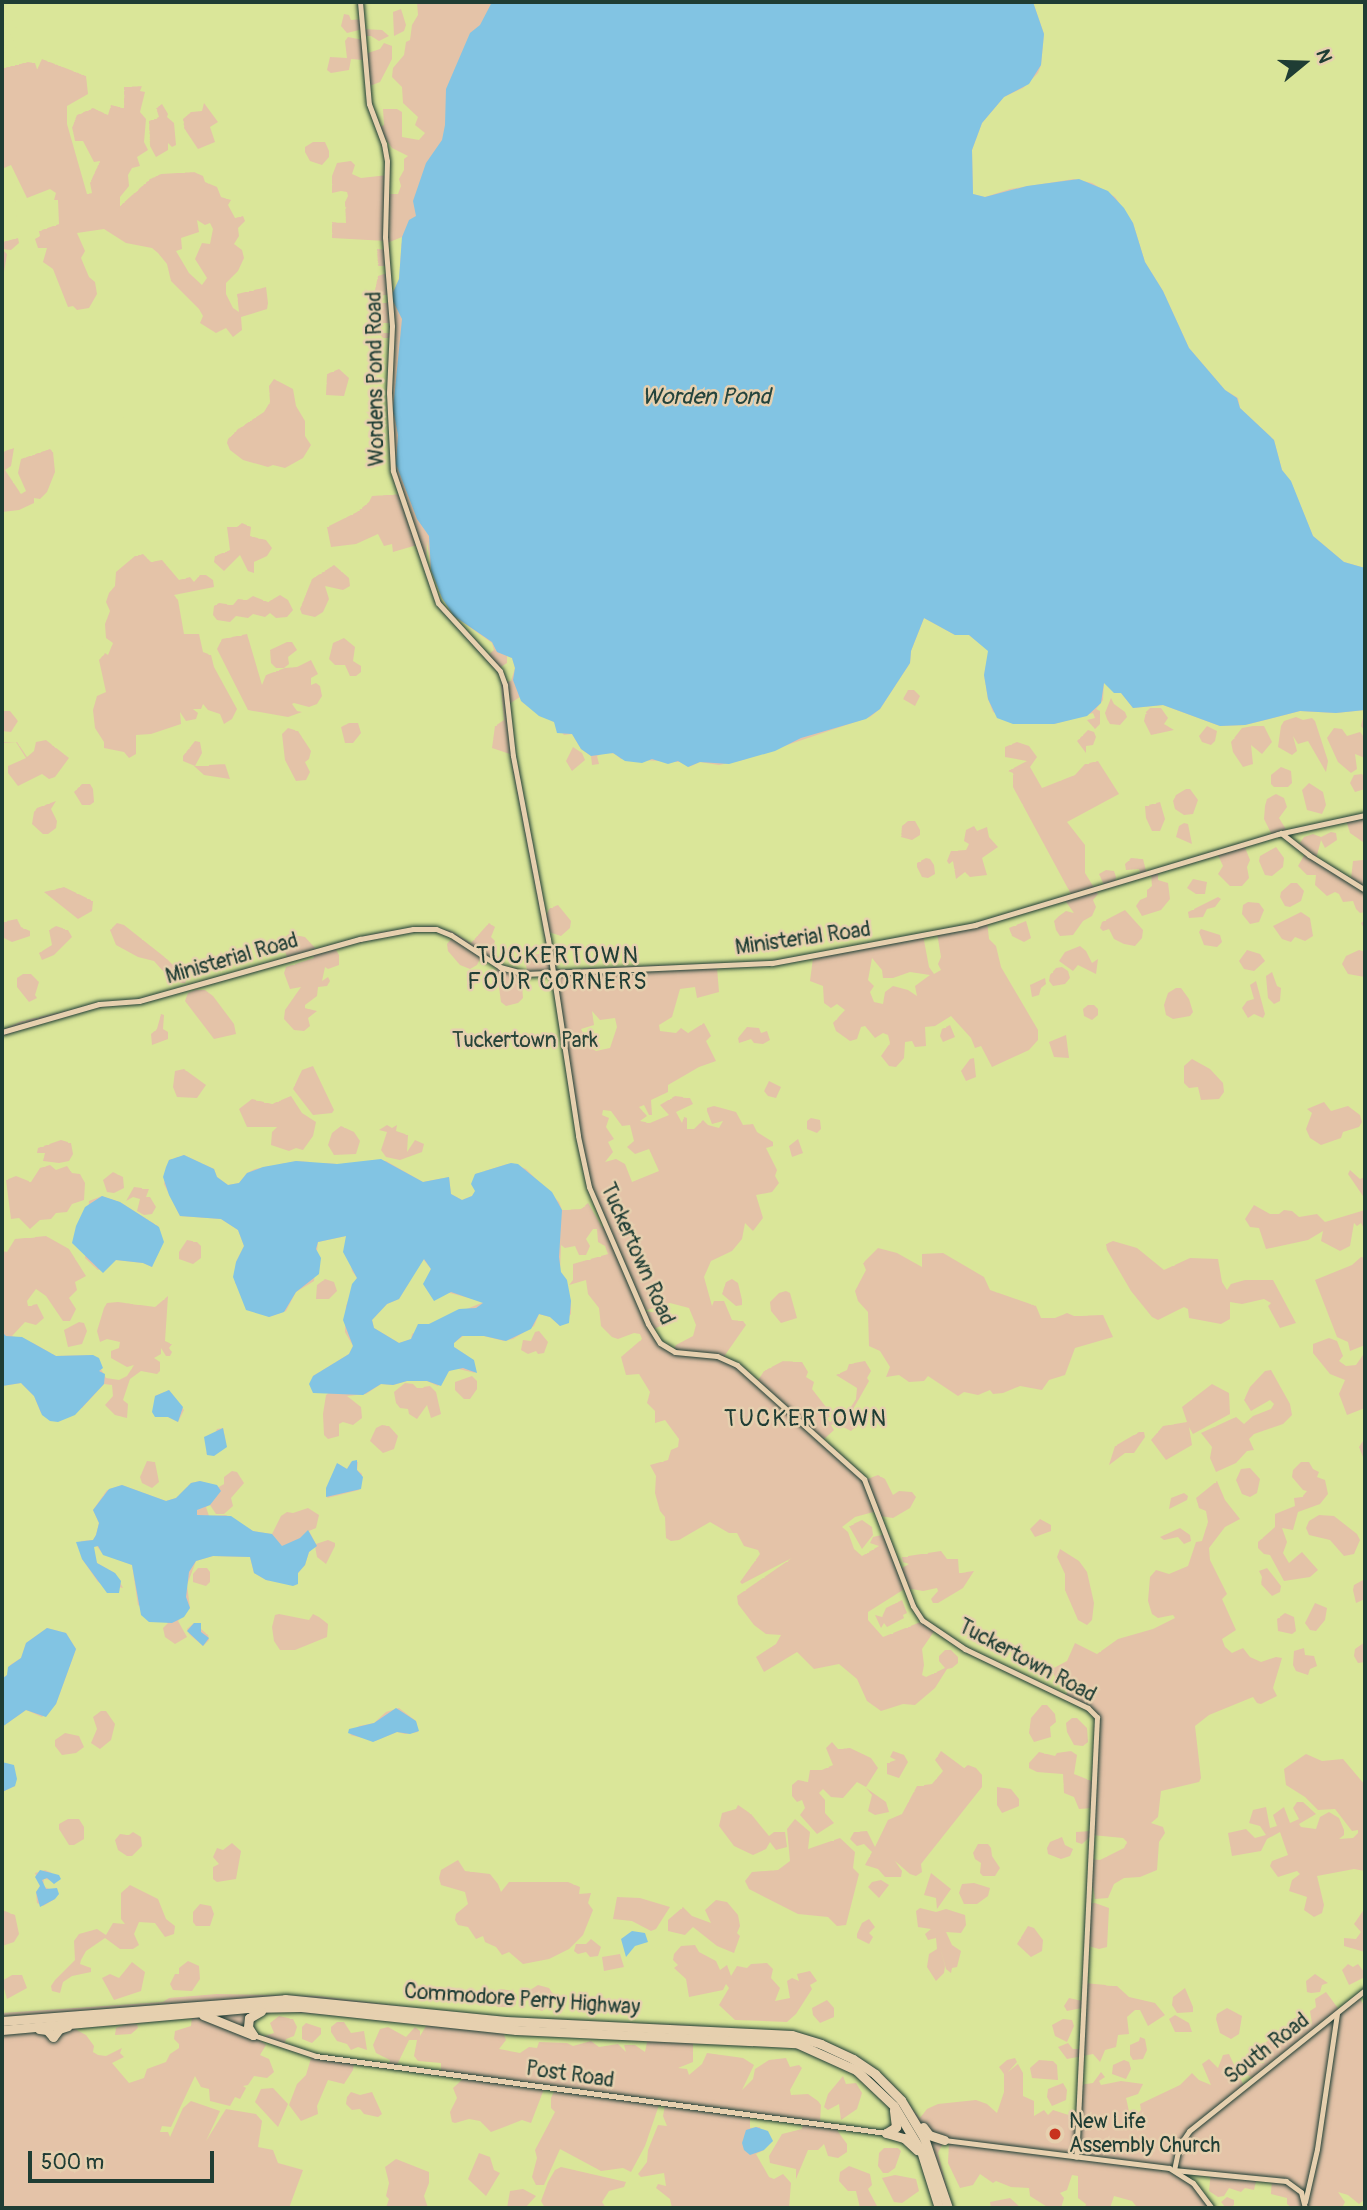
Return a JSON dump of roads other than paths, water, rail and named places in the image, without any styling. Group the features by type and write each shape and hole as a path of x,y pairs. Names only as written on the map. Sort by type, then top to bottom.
{"highway":[{"name":"Commodore Perry Highway","path":"2,2021 285,1999 506,2021 770,2032 813,2045 872,2071 901,2100 947,2208"},
{"path":"253,2035 248,2027 249,2018 255,2013 272,2008"},
{"name":"Commodore Perry Highway","path":"5,2029 43,2029 53,2037 57,2030 66,2026 146,2016 315,2008 516,2030 776,2040 813,2045 856,2070 885,2095 907,2124 929,2161 939,2208"},
{"path":"189,2013 211,2017 253,2035"},
{"path":"885,2095 894,2110 898,2132 929,2161 944,2140 929,2135 901,2100"},
{"path":"886,2133 898,2132"}],"street":[{"name":"Wordens Pond Road","path":"360,2 369,104 384,144 387,161 385,237 392,326 389,393 393,471 438,603 460,631 500,671 504,680 513,756 553,974"},
{"name":"Ministerial Road","path":"2,1032 99,1004 136,1002 359,939 413,929 436,929 451,935 496,965 512,972 553,974 760,965 975,925 1281,833 1365,816"},
{"path":"1281,833 1309,855 1365,890"},
{"name":"Tuckertown Road","path":"553,974 587,1181 659,1341 675,1352 717,1356 737,1365 810,1433 858,1472 866,1483 913,1606 922,1620 965,1649 1088,1708 1097,1717 1076,2156"},
{"name":"South Road","path":"1174,2170 1179,2146 1188,2131 1365,1990"},
{"path":"1305,2206 1317,2150 1337,2013"},
{"name":"Post Road","path":"253,2035 329,2058 886,2133"},
{"path":"944,2140 1174,2170 1286,2181 1298,2188 1305,2206"},
{"path":"1174,2170 1194,2183 1212,2208"}],"water":[{"name":"Worden Pond","path":"492,2 1033,2 1044,34 1041,65 1029,84 1004,97 982,123 972,150 973,194 985,197 1027,186 1079,179 1108,191 1124,208 1133,223 1145,262 1163,291 1189,348 1225,390 1237,398 1240,408 1274,440 1282,470 1291,481 1313,536 1344,562 1365,568 1365,710 1336,713 1300,711 1245,725 1220,726 1163,705 1133,708 1121,693 1114,693 1104,683 1101,703 1087,716 1054,724 1013,724 997,718 988,699 984,675 988,651 969,635 955,635 924,618 911,651 910,663 880,709 866,719 801,738 775,751 729,764 700,762 688,767 678,761 668,764 652,759 642,763 625,761 613,753 591,756 581,749 572,734 557,733 554,722 539,716 521,701 513,680 515,668 512,658 497,652 492,642 454,616 442,598 431,570 429,536 417,519 396,464 398,435 393,409 402,319 391,297 399,279 402,237 409,220 416,216 413,201 426,163 442,140 446,89 470,33 480,25"},
{"path":"184,1155 214,1169 217,1177 228,1185 239,1183 247,1173 263,1167 296,1161 337,1164 381,1159 423,1182 449,1177 451,1194 462,1200 472,1196 475,1191 471,1184 475,1174 511,1163 518,1164 552,1192 562,1210 559,1257 571,1301 569,1323 560,1326 550,1317 539,1314 531,1329 506,1341 484,1336 462,1336 454,1343 454,1347 474,1360 477,1373 463,1368 449,1371 441,1386 427,1381 407,1381 393,1385 381,1384 363,1395 313,1393 309,1384 313,1376 349,1354 353,1346 343,1320 352,1284 357,1278 343,1252 346,1236 318,1242 316,1249 321,1258 319,1274 296,1292 284,1312 269,1317 246,1310 233,1277 236,1262 244,1246 238,1230 221,1219 180,1216 163,1177 169,1160","holes":["424,1259 431,1269 423,1284 434,1301 451,1292 483,1303 476,1308 459,1309 429,1324 418,1324 411,1339 399,1343 374,1328 372,1320 387,1304 399,1299"]},
{"path":"102,1196 120,1202 159,1227 164,1242 152,1267 143,1263 116,1260 103,1273 72,1243 85,1207"},
{"path":"2,1332 6,1336 22,1337 56,1356 93,1355 99,1358 103,1368 99,1371 105,1374 104,1384 75,1415 58,1422 50,1421 42,1415 34,1396 21,1383 2,1386"},
{"path":"169,1390 183,1407 178,1422 168,1417 155,1417 152,1412 155,1396"},
{"path":"223,1428 227,1447 214,1456 207,1455 204,1437"},
{"path":"357,1460 357,1470 363,1477 361,1489 326,1497 326,1488 337,1463 347,1469 352,1461"},
{"path":"200,1481 217,1485 221,1491 210,1505 197,1510 197,1515 231,1516 253,1531 272,1534 282,1546 300,1538 308,1530 317,1546 309,1552 305,1565 298,1573 298,1584 293,1586 266,1580 254,1573 250,1557 213,1556 196,1561 189,1572 186,1597 190,1608 184,1617 172,1623 149,1622 141,1615 132,1565 103,1555 98,1546 94,1547 97,1563 115,1573 121,1581 119,1593 107,1593 82,1559 76,1542 93,1540 99,1523 93,1510 109,1489 122,1485 166,1501 176,1498 191,1483"},
{"path":"194,1623 201,1623 201,1632 209,1638 203,1646 187,1631"},
{"path":"47,1628 66,1633 76,1649 56,1704 46,1717 26,1710 2,1727 2,1679 7,1675 8,1667 21,1658 26,1643"},
{"path":"396,1708 416,1721 419,1731 410,1734 397,1732 373,1742 348,1733 349,1729 374,1723"},
{"path":"2,1762 14,1765 17,1779 15,1786 2,1792"},
{"path":"40,1870 59,1875 61,1879 54,1884 47,1878 42,1880 46,1889 57,1888 59,1894 40,1907 36,1892 40,1886 35,1877"},
{"path":"632,1931 645,1933 648,1942 635,1946 626,1957 621,1939"},
{"path":"756,2127 768,2131 773,2141 764,2150 750,2155 744,2150 742,2143 746,2130"}],"place":[{"name":"New Life Assembly Church","path":"1055,2134"}],"district":[{"name":"TUCKERTOWN FOUR CORNERS","path":"558,969"},
{"name":"TUCKERTOWN","path":"806,1419"}],"park label":[{"name":"Tuckertown Park","path":"525,1041"}]}
